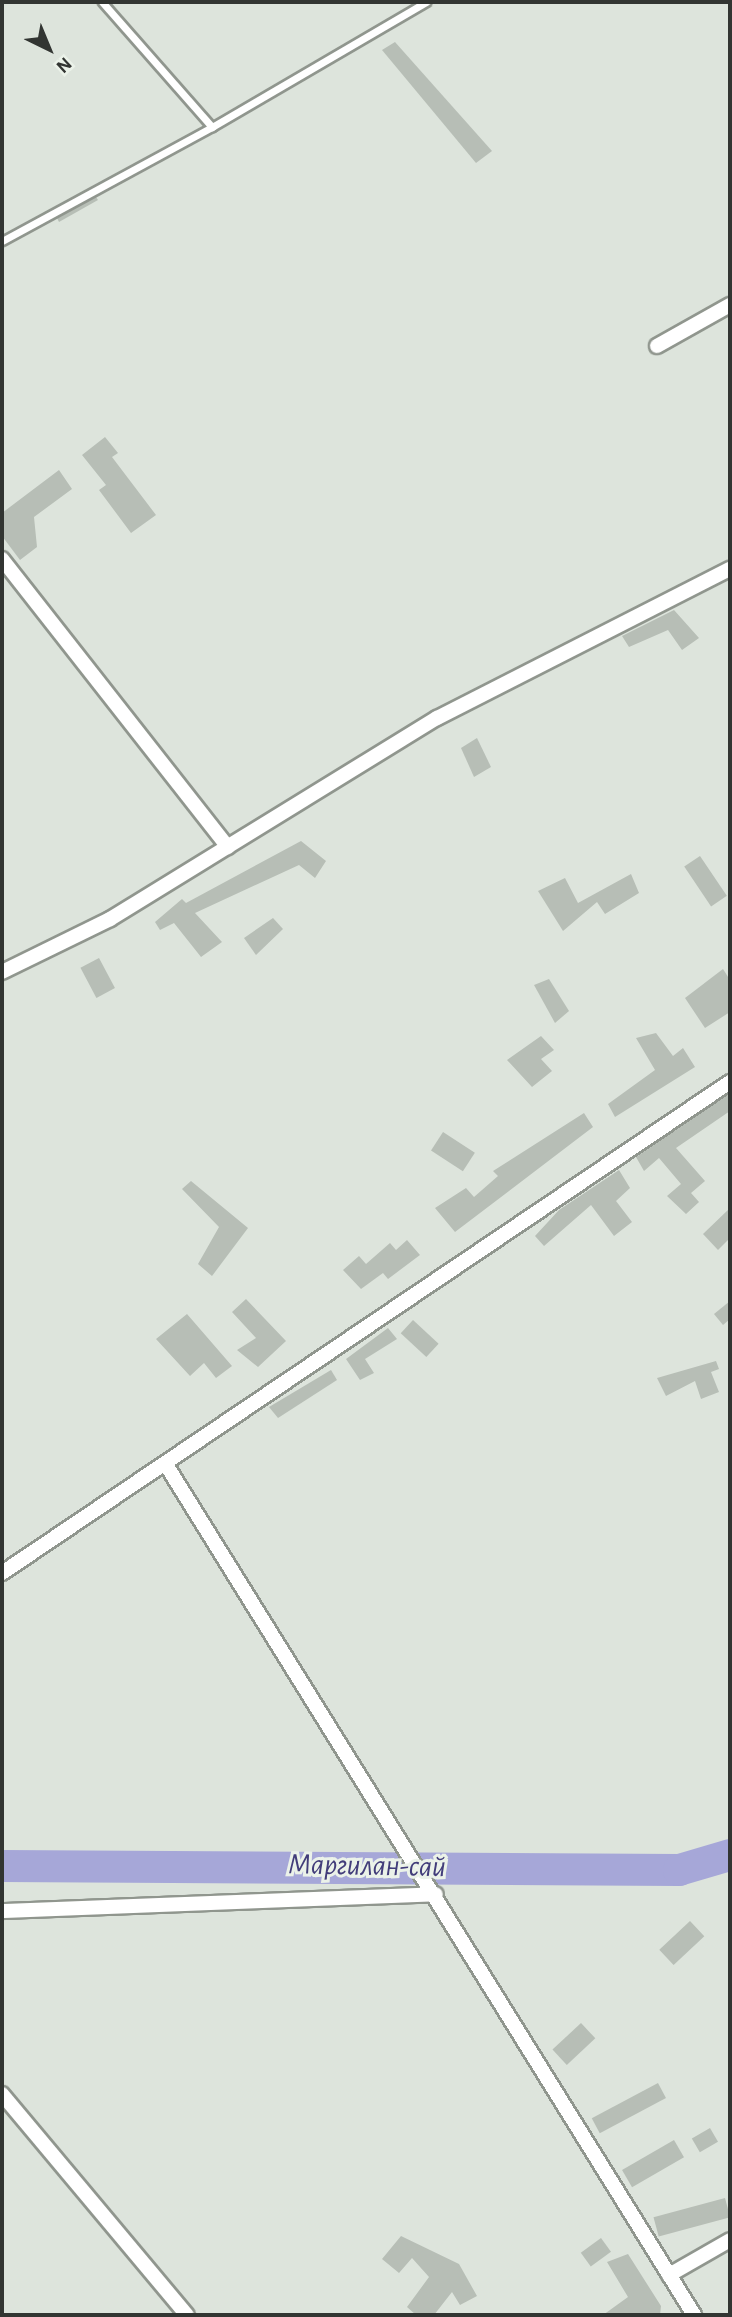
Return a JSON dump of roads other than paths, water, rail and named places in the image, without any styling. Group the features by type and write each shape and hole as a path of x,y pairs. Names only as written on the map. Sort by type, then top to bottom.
{"street":[{"path":"657,346 730,304"},
{"path":"2,559 228,847"},
{"path":"2,972 110,919 437,718 730,569"},
{"path":"2,1573 730,1082"},
{"path":"165,1463 436,1894 694,2315"},
{"path":"2,1912 436,1894"},
{"path":"2,2094 187,2315"},
{"path":"669,2275 730,2240"}],"lane":[{"path":"102,2 212,127"},
{"path":"2,241 212,127 426,2"}],"waterway":[{"name":"Маргилан-сай","path":"2,1866 679,1870 730,1855"}]}
